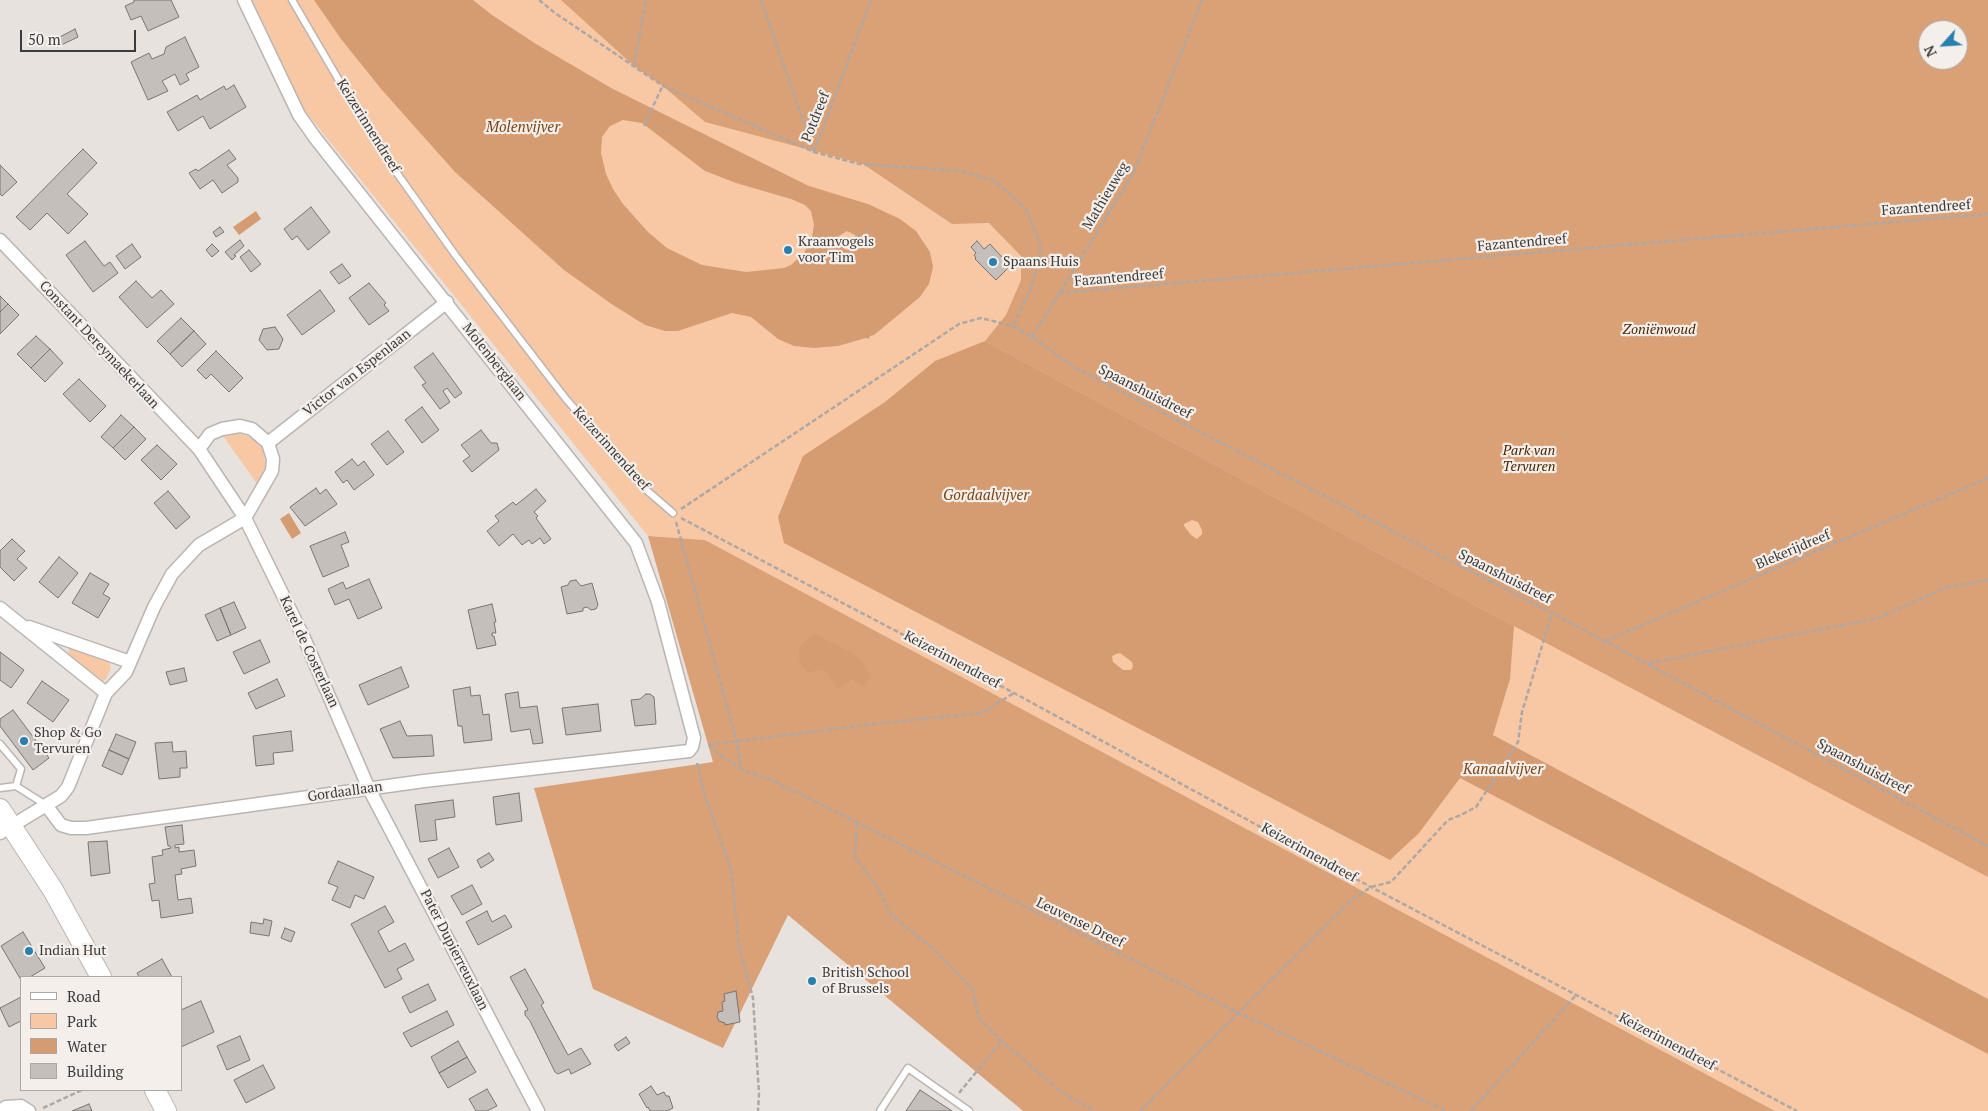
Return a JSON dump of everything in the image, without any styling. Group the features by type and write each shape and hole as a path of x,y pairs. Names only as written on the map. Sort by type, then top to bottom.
{"main road":[{"path":"0,809 6,830 53,890 100,976"},
{"path":"156,1091 166,1111"}],"street":[{"name":"Molenberglaan","path":"244,0 299,115 316,139 636,543 660,611 694,738 692,746"},
{"name":"Constant Dereymaekerlaan","path":"0,240 199,449 245,518"},
{"name":"Victor van Espenlaan","path":"268,443 447,302"},
{"path":"6,830 61,796 68,787 106,693 122,678 154,607 172,574 199,545 245,518 272,471 272,459 268,443 252,429 240,426 222,429 210,434 199,449"},
{"name":"Karel de Costerlaan","path":"245,518 304,638 369,788"},
{"path":"0,608 106,693"},
{"path":"20,624 130,662"},
{"name":"Gordaallaan","path":"46,805 61,825 71,828 86,828 369,788 688,751 692,746"},
{"name":"Pater Dupierreuxlaan","path":"369,788 538,1111"},
{"path":"0,1111 6,1107 21,1106 29,1111"}],"lane":[{"name":"Keizerinnendreef","path":"292,0 394,169 456,256 566,398 644,488 673,514"},
{"path":"0,744 21,769 16,786"},
{"path":"0,788 16,786 46,805"},
{"path":"880,1111 908,1068 969,1111"}],"path":[{"path":"539,0 555,13 663,86 814,152 859,164 960,171 995,182 1026,209 1042,247 1032,286 1013,326"},
{"path":"634,66 646,0"},
{"name":"Potdreef","path":"761,0 814,152"},
{"name":"Potdreef","path":"814,152 871,0"},
{"name":"Mathieuweg","path":"1032,336 1133,174 1202,0"},
{"path":"644,126 663,86"},
{"name":"Fazantendreef","path":"1058,293 1988,214"},
{"name":"Spaanshuisdreef","path":"673,514 959,324 981,318 1013,326 1032,336 1074,367 1552,612 1988,846"},
{"name":"Blekerijdreef","path":"1605,641 1988,478"},
{"name":"Keizerinnendreef","path":"673,514 1014,693 1371,887 1797,1111"},
{"path":"673,514 737,742 741,769"},
{"path":"1647,663 1878,618 1947,587 1988,580"},
{"path":"1140,1111 1350,901 1371,887 1391,882 1448,820 1476,808 1518,742 1522,712 1552,612"},
{"path":"737,742 873,724 982,713 1014,693"},
{"name":"Leuvense Dreef","path":"737,742 709,745 717,753 741,769 776,782 1239,1013 1446,1111"},
{"path":"692,746 705,796 731,869 739,946 753,998 759,1094 758,1111"},
{"path":"857,824 855,857 876,885 892,916 937,952 972,989 979,1018 1002,1041 1060,1091 1095,1111"},
{"path":"1471,1111 1577,994"},
{"path":"953,1100 1002,1041"},
{"path":"37,1111 80,1091"}],"green space":[{"name":"Park van Tervuren","path":"252,0 1988,0 1988,1111 1775,1111 705,540 648,536 305,111"},
{"name":"Zoniënwoud","path":"561,0 1988,0 1988,877 1514,626 985,341 1006,315 1021,280 1021,256 989,223 952,224 863,164 705,122 663,86 634,66"},
{"path":"232,432 251,437 258,442 263,450 266,474 260,488 221,433"},
{"path":"648,536 705,540 1775,1111 1023,1111 788,915 723,1048 593,989 534,788 713,762"},
{"path":"71,647 108,659 111,668 106,679 103,681 72,658 68,651"}],"water":[{"name":"Molenvijver","path":"314,0 473,0 536,44 613,89 809,186 868,204 900,219 916,231 930,252 933,267 929,284 920,297 874,335 870,336 869,339 866,338 838,346 814,348 794,346 778,339 751,317 732,313 678,331 665,331 645,325 564,270 455,172 382,90 341,39","holes":["623,120 642,123 705,171 805,205 811,211 814,225 812,237 804,253 791,265 784,268 746,272 702,265 667,248 648,232 623,204 606,174 601,153 602,137 610,126","847,231 855,235 857,242 854,247 847,250 843,248 839,239 839,236"]},
{"path":"256,211 261,219 239,235 233,227"},
{"name":"Gordaalvijver","path":"985,341 1514,626 1510,679 1493,735 1988,999 1988,1054 1460,778 1419,833 1390,860 784,543 778,517 803,456 885,402 935,361","holes":["1192,520 1198,522 1202,530 1202,534 1197,539 1184,526 1184,524","1120,653 1132,662 1131,670 1123,670 1113,662 1112,656"]},
{"path":"289,513 301,533 292,539 280,519"},
{"path":"814,634 853,653 864,664 871,677 863,687 853,679 838,689 826,671 817,670 809,673 802,667 799,658 799,647"}],"building":[{"path":"134,0 171,0 179,17 148,31 141,16 131,20 125,6 134,2"},
{"path":"75,29 78,37 57,47 54,40"},
{"path":"185,37 199,67 186,74 189,80 180,85 175,74 162,81 168,91 148,100 131,62 149,53 152,59 164,54 166,47"},
{"path":"234,85 246,107 210,129 203,116 178,131 167,112 197,95 200,100 224,86 226,90"},
{"path":"83,149 97,163 67,194 88,214 68,234 47,213 30,230 16,217"},
{"path":"229,150 236,159 227,165 238,178 238,182 222,193 213,180 200,189 189,173 196,169 198,171"},
{"path":"0,165 17,182 2,196 0,194"},
{"path":"311,207 330,232 308,250 297,236 292,240 284,229"},
{"path":"220,227 224,232 216,237 213,232"},
{"path":"240,240 244,246 234,255 236,256 232,260 225,252"},
{"path":"85,241 104,266 110,262 118,273 93,292 66,255"},
{"name":"Spaans Huis","path":"977,241 984,249 990,244 1010,266 996,280 975,259 974,255 976,253 971,247"},
{"path":"132,244 141,257 125,269 116,256"},
{"path":"212,244 219,251 212,257 206,250"},
{"path":"249,250 261,264 251,272 240,257"},
{"path":"342,264 351,276 339,284 330,272"},
{"path":"136,281 152,298 161,290 174,304 147,328 119,297"},
{"path":"369,283 386,303 384,305 389,311 369,325 349,298"},
{"path":"320,290 335,311 302,335 287,315"},
{"path":"0,296 8,304 0,312"},
{"path":"8,304 19,315 0,334 0,312"},
{"path":"181,318 194,331 170,354 157,341"},
{"path":"275,327 283,339 279,349 267,350 259,340 263,329"},
{"path":"194,331 206,344 182,367 170,354"},
{"path":"36,336 50,349 31,368 17,354"},
{"path":"50,349 63,363 45,382 31,368"},
{"path":"216,351 243,378 229,392 211,374 206,379 197,370"},
{"path":"433,353 462,393 455,398 447,388 443,391 450,402 440,409 422,385 426,383 414,367"},
{"path":"79,379 106,406 90,422 63,394"},
{"path":"422,407 439,430 422,443 405,420"},
{"path":"121,415 134,427 113,448 101,437"},
{"path":"134,427 146,439 125,460 113,448"},
{"path":"481,430 491,443 497,443 499,450 472,472 463,461 470,456 461,445"},
{"path":"388,431 404,452 387,465 371,444"},
{"path":"157,445 177,464 161,480 141,460"},
{"path":"352,459 358,466 364,461 374,475 354,490 347,480 343,483 335,472"},
{"path":"316,488 320,494 326,489 337,504 305,526 290,507"},
{"path":"536,489 546,501 534,512 538,516 536,518 551,539 544,544 540,538 532,544 529,540 522,545 513,534 499,546 487,531 499,521 495,516 513,502 516,505"},
{"path":"168,491 190,517 176,529 154,503"},
{"path":"345,532 349,542 341,545 349,566 323,577 310,546"},
{"path":"12,539 25,551 17,559 27,568 14,581 0,567 0,551"},
{"path":"59,557 78,573 58,598 39,582"},
{"path":"90,573 109,584 103,594 110,598 98,618 72,603"},
{"path":"369,579 382,608 358,619 349,599 335,605 328,589 343,582 346,589"},
{"path":"576,580 581,586 592,583 598,605 596,609 591,610 587,607 583,608 583,611 567,614 561,587 568,585 570,581"},
{"path":"234,602 246,628 231,635 220,608"},
{"path":"492,604 496,622 494,622 496,633 492,633 492,636 494,636 496,645 477,649 468,610"},
{"path":"220,608 231,635 217,641 205,615"},
{"path":"260,640 270,662 244,674 233,652"},
{"path":"0,652 24,670 11,688 0,680"},
{"path":"401,667 409,687 368,705 359,685"},
{"path":"184,668 187,681 170,685 166,672"},
{"path":"277,679 285,696 256,709 248,693"},
{"path":"42,681 69,700 53,722 27,703"},
{"path":"470,687 471,696 480,695 483,715 489,714 492,740 464,743 462,726 458,726 453,690"},
{"path":"518,692 520,708 537,706 543,743 533,744 530,729 511,732 505,694"},
{"path":"646,694 654,697 656,724 635,726 631,700 640,699"},
{"path":"598,704 601,731 566,735 562,708"},
{"name":"Shop & Go Tervuren","path":"13,710 49,758 33,770 0,726 0,719"},
{"path":"400,721 407,736 432,735 434,756 393,758 380,729"},
{"path":"291,731 293,751 273,753 274,764 256,766 253,736"},
{"path":"116,734 136,742 129,759 109,750"},
{"path":"172,742 173,752 186,751 187,768 180,768 180,777 159,779 155,743"},
{"path":"109,750 129,759 122,775 102,766"},
{"path":"519,793 522,821 496,825 493,797"},
{"path":"453,800 455,817 435,820 437,840 420,842 415,805"},
{"path":"182,825 184,844 175,845 175,848 179,847 179,852 194,850 196,866 181,869 182,874 175,875 178,900 191,898 193,913 161,918 159,900 152,901 149,884 155,883 152,857 163,855 162,850 171,848 168,846 165,827"},
{"path":"107,841 110,873 91,876 88,842"},
{"path":"449,848 459,867 438,878 428,859"},
{"path":"489,853 494,860 481,868 477,860"},
{"path":"338,861 374,877 364,899 355,895 350,908 332,900 338,887 328,883"},
{"path":"472,885 482,904 462,915 451,896"},
{"path":"385,906 394,922 378,931 389,952 405,943 414,960 397,969 402,979 385,988 351,924"},
{"path":"487,911 492,922 505,915 512,927 478,945 466,922"},
{"path":"264,919 272,921 269,936 250,933 251,922 263,924"},
{"path":"285,928 295,932 291,942 281,938"},
{"path":"23,932 45,968 32,976 20,976 20,978 1,946"},
{"path":"162,959 171,976 138,976 137,973"},
{"path":"525,969 544,1003 541,1005 568,1055 581,1048 591,1064 571,1074 569,1069 558,1074 555,1072 530,1021 525,1015 525,1011 528,1010 510,977"},
{"path":"428,984 436,1000 410,1013 402,997"},
{"path":"736,991 740,1022 725,1025 725,1023 719,1021 717,1017 718,1012 723,1011 722,1002 725,1001 724,994"},
{"path":"20,998 20,1022 9,1027 0,1008"},
{"path":"201,1001 214,1032 182,1047 182,1010"},
{"path":"447,1011 454,1025 411,1047 403,1033"},
{"path":"240,1036 250,1060 227,1070 217,1046"},
{"path":"626,1037 630,1043 618,1051 614,1045"},
{"path":"458,1041 467,1057 439,1073 431,1057"},
{"path":"467,1057 476,1072 448,1088 439,1073"},
{"path":"263,1065 275,1088 246,1103 234,1080"},
{"path":"651,1086 657,1095 664,1092 666,1096 669,1096 673,1108 667,1111 650,1111 647,1108 639,1094"},
{"path":"487,1089 497,1106 487,1111 476,1111 469,1099"},
{"path":"920,1090 952,1111 906,1111"},
{"path":"89,1104 92,1111 72,1111"}],"place":[{"name":"Kraanvogels voor Tim","path":"788,250"},
{"name":"Spaans Huis","path":"993,262"},
{"name":"Shop & Go Tervuren","path":"24,741"},
{"name":"Indian Hut","path":"29,951"},
{"name":"British School of Brussels","path":"812,981"}],"water label":[{"name":"Kanaalvijver","path":"1503,770"}]}
